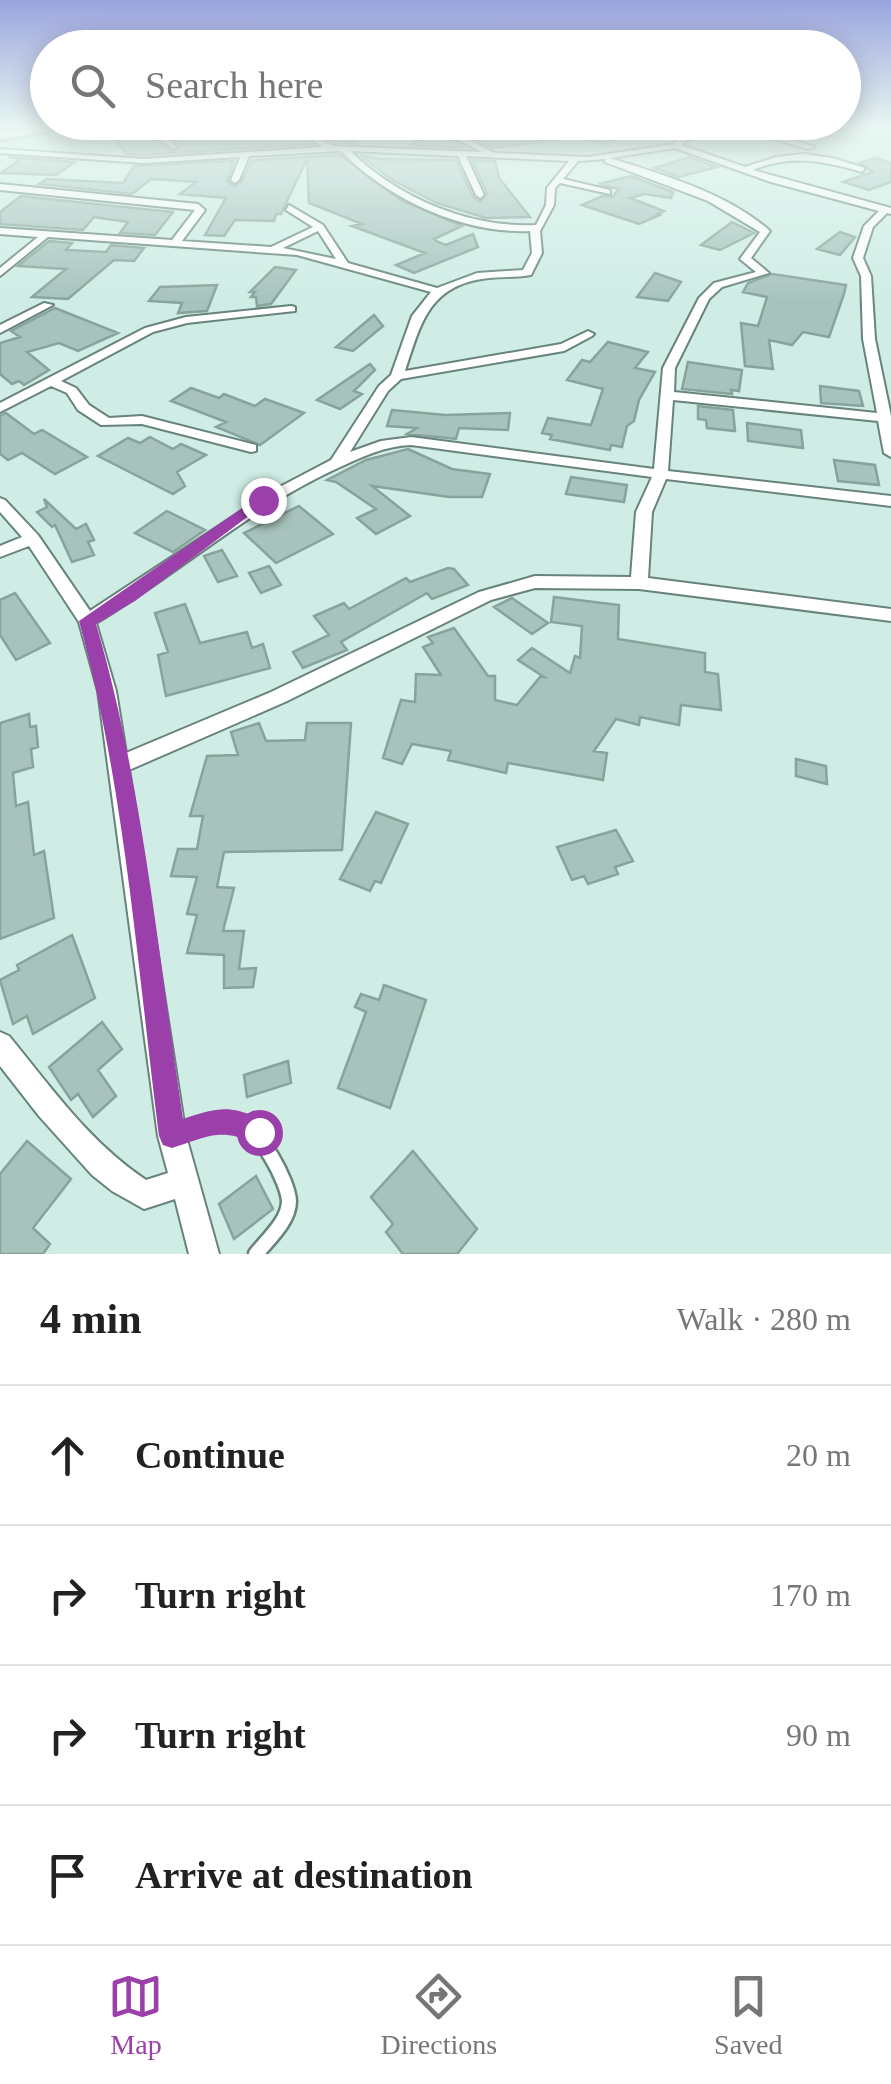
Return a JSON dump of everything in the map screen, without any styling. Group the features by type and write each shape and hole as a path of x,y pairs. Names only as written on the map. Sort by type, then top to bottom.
{"street":[{"path":"0,187 196,206 200,210 176,242"},
{"path":"395,187 446,215 478,224 535,230 550,206 552,187"},
{"path":"476,187 480,196"},
{"path":"585,187 607,192"},
{"path":"640,582 644,512 661,473 669,368 704,298 718,285 764,272 745,259 765,231 722,204 678,187"},
{"path":"805,187 888,210"},
{"path":"289,208 320,227 344,263"},
{"path":"888,210 869,226 858,258 866,276 869,339 891,453"},
{"path":"272,249 320,227"},
{"path":"338,462 383,389 397,376 418,316 438,291 477,276 528,274 537,254 535,230"},
{"path":"0,231 272,249 344,263 438,291"},
{"path":"0,273 44,236"},
{"path":"0,330 48,306"},
{"path":"0,408 148,330 186,320 291,309"},
{"path":"397,376 564,347 588,334"},
{"path":"53,382 80,397 83,408 106,422 142,420 250,448"},
{"path":"666,395 886,418"},
{"path":"88,621 130,597 207,537 263,500 390,441 412,440 891,501"},
{"path":"0,503 32,539 88,621 107,691 120,764 172,1136 204,1254"},
{"path":"0,552 32,539"},
{"path":"120,764 278,697 485,596 535,582 640,582 891,615"},
{"path":"0,1046 60,1120 130,1188 144,1195 184,1182"}],"lane":[{"path":"172,1136 216,1120 236,1120 259,1132 289,1199 284,1219 256,1254"}],"building":[{"path":"62,187 141,187 132,194"},
{"path":"190,187 294,187 274,221 235,220 224,236 205,235 226,198 180,194"},
{"path":"308,187 382,187 402,201 462,226 434,239 438,242 446,245 473,234 478,247 414,273 396,265 425,253 352,226 362,224 309,203"},
{"path":"405,187 468,187 480,202 487,193 484,187 506,187 530,217 486,218 437,203"},
{"path":"609,187 659,187 673,192 671,198 645,194 630,198 664,211 639,224 582,205 602,196 612,197 619,189"},
{"path":"21,196 173,212 155,235 120,233 128,222 94,217 83,230 0,224 0,212"},
{"path":"732,222 754,233 720,250 701,245"},
{"path":"840,232 855,237 840,255 817,249"},
{"path":"49,241 72,243 66,250 106,252 111,245 144,248 134,261 114,260 68,299 32,297 66,269 18,266"},
{"path":"275,267 296,270 271,304 257,306 256,297 251,297 255,292 250,292"},
{"path":"655,273 681,282 668,301 637,297"},
{"path":"772,274 846,285 829,337 803,332 792,345 769,340 773,369 745,366 741,323 758,326 767,297 743,292 748,283"},
{"path":"217,285 207,311 178,313 182,303 149,301 160,287"},
{"path":"55,308 118,333 78,351 59,343 27,352 49,370 24,385 19,381 12,384 0,374 0,343 20,337 11,331"},
{"path":"374,315 383,326 353,351 336,347"},
{"path":"608,342 648,352 635,368 655,372 639,400 634,421 627,426 622,447 611,445 610,450 550,439 552,435 542,433 548,418 591,425 603,389 567,380 582,360 590,362"},
{"path":"688,362 742,370 739,391 731,390 732,394 682,389"},
{"path":"370,364 375,370 354,391 362,394 340,409 317,400"},
{"path":"820,386 859,391 863,406 821,403"},
{"path":"191,388 219,398 224,394 255,406 265,399 304,413 260,445 216,427 226,422 171,401"},
{"path":"698,406 733,410 735,431 707,428 706,420 698,419"},
{"path":"392,410 445,415 510,413 508,430 459,428 456,439 407,434 417,428 387,426"},
{"path":"6,413 34,434 42,430 87,457 55,474 22,453 8,460 0,454 0,416"},
{"path":"747,423 801,430 803,448 748,441"},
{"path":"150,437 173,449 181,444 206,455 177,472 185,486 173,494 98,456 128,438 140,443"},
{"path":"408,449 452,469 490,474 482,497 449,497 372,486 410,516 376,534 357,518 376,509 327,480 366,460"},
{"path":"834,460 875,465 879,485 838,481"},
{"path":"571,477 627,485 624,502 566,494"},
{"path":"44,499 76,529 86,524 94,540 88,542 94,555 72,562 55,525 52,527 37,512 47,507"},
{"path":"299,506 333,534 276,563 244,533"},
{"path":"167,511 205,530 173,552 135,533"},
{"path":"222,550 237,576 218,582 204,556"},
{"path":"269,566 281,585 261,593 249,573"},
{"path":"454,569 468,585 432,599 427,593 341,642 347,650 303,668 293,652 329,635 314,616 344,603 349,609 406,578 410,582"},
{"path":"15,593 50,643 16,660 0,635 0,600"},
{"path":"554,597 619,605 618,639 705,653 705,672 718,674 721,710 681,705 679,725 640,717 639,725 616,719 594,751 607,753 603,780 508,763 506,773 448,760 451,751 412,744 402,764 383,758 401,700 415,702 416,674 441,675 423,647 433,643 428,637 454,628 488,676 495,676 495,700 517,705 544,677 518,660 532,648 570,673 575,656 580,658 582,626 551,622"},
{"path":"512,598 548,623 532,634 494,607"},
{"path":"185,604 200,643 247,632 252,648 263,644 270,668 166,696 158,655 168,652 155,613"},
{"path":"29,714 30,727 36,726 38,747 31,749 33,767 13,773 16,806 28,802 34,855 44,851 54,918 0,939 0,723"},
{"path":"259,723 266,741 305,740 307,723 351,723 342,850 224,852 217,887 234,888 223,931 244,931 239,969 256,968 253,987 224,988 224,955 187,953 197,915 187,914 197,877 171,876 178,849 197,849 203,816 190,816 207,756 238,755 231,732"},
{"path":"796,759 826,766 827,784 796,776"},
{"path":"376,812 408,824 381,883 375,881 370,891 340,879"},
{"path":"616,830 633,861 615,867 618,874 588,884 584,876 572,880 557,847"},
{"path":"72,935 95,998 33,1034 27,1016 13,1024 0,980 19,970 17,965"},
{"path":"384,985 426,1000 390,1108 338,1088 366,1012 355,1007 361,994 379,1000"},
{"path":"102,1022 122,1049 98,1070 116,1096 93,1117 78,1094 71,1100 49,1067"},
{"path":"288,1061 291,1083 247,1097 244,1075"},
{"path":"27,1141 71,1179 33,1228 50,1244 43,1254 0,1254 0,1174"},
{"path":"413,1151 477,1229 457,1254 403,1254 386,1232 393,1224 371,1197"},
{"path":"256,1176 273,1209 234,1239 219,1204"}],"route":[{"path":"259,1132 236,1120 216,1120 172,1136 120,764 107,691 88,621 130,597 207,537 263,500"}]}
